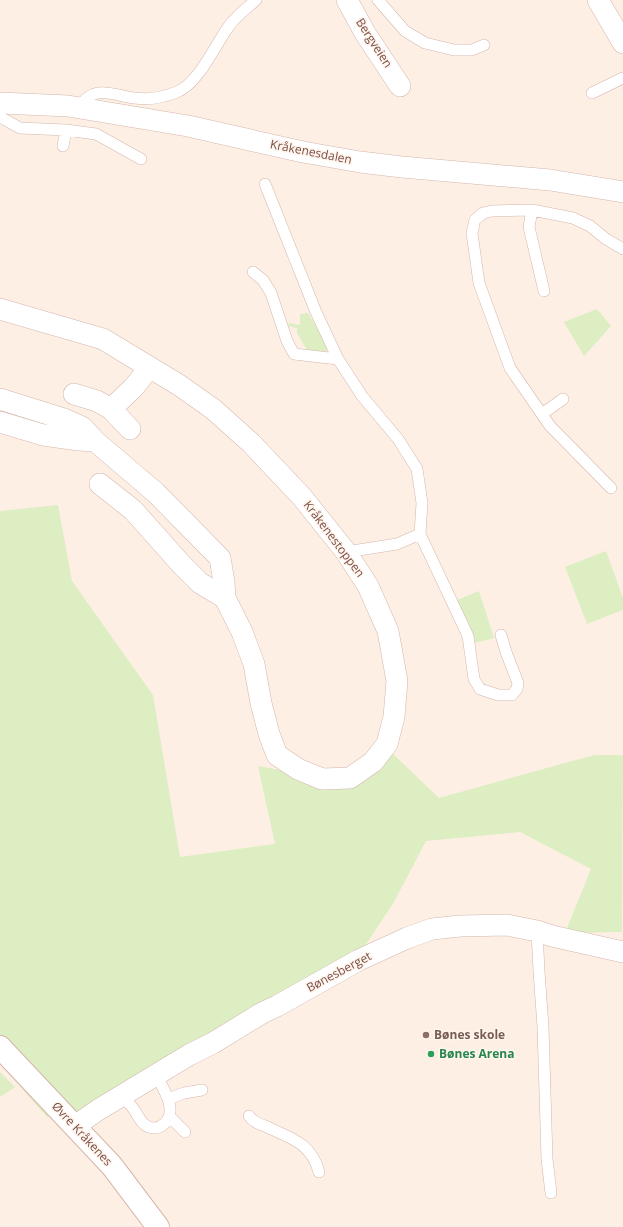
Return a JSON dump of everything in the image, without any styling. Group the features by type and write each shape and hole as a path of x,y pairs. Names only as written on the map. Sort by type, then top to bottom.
{"main road":[{"name":"Øvre Kråkenes","path":"0,1046 112,1166 156,1226"}],"street":[{"name":"Bergveien","path":"348,0 366,33 400,86"},
{"path":"598,0 623,43"},
{"name":"Kråkenesdalen","path":"0,103 68,106 78,109 188,126 303,152 360,162 550,180 623,192"},
{"name":"Kråkenestoppen","path":"0,309 103,339 179,385 213,409 251,443 302,497 346,552 368,586 388,631 397,681 394,717 387,744 373,762 350,778 322,779 298,769 277,755 269,734 261,703 254,664 242,632 225,598 220,558 156,493 95,441 82,427 64,419 0,399"},
{"path":"111,409 134,388 149,368"},
{"path":"74,394 97,401 111,409 130,429"},
{"path":"0,422 43,435 95,441"},
{"path":"100,484 133,510 200,583 225,598"},
{"name":"Bønesberget","path":"75,1126 156,1074 213,1043 262,1013 359,960 432,929 460,926 507,925 623,952"}],"lane":[{"path":"78,109 83,100 98,92 145,99 168,95 184,89 192,83 231,24 256,0"},
{"path":"378,0 405,31 425,43 454,50 472,50 484,45"},
{"path":"592,93 623,78"},
{"path":"0,117 20,128 66,130 96,134 141,159"},
{"path":"63,146 66,130"},
{"path":"265,184 316,312 338,359 362,396 398,439 417,469 422,503 420,534 468,636 474,679 480,690 498,695 512,695 517,689 518,683 501,636"},
{"path":"532,210 529,227 544,291"},
{"path":"611,488 550,426 510,368 479,283 472,233 475,220 483,213 492,211 532,210 573,218 590,226 623,250"},
{"path":"253,272 263,280 271,293 287,340 294,354 338,359"},
{"path":"542,414 563,399"},
{"path":"346,552 397,544 420,534"},
{"path":"537,931 538,971 543,1027 547,1159 551,1194"},
{"path":"118,1098 125,1099 142,1123 148,1127 155,1128 162,1126 170,1117 171,1109 156,1074"},
{"path":"168,1099 202,1090"},
{"path":"249,1116 258,1124 284,1134 301,1143 314,1159 319,1172"},
{"path":"170,1117 185,1132"}],"green space":[{"path":"597,309 611,326 584,356 564,322"},
{"path":"308,313 328,347 325,353 307,350 297,333 297,328 288,326 289,323 300,325 300,314"},
{"path":"58,505 72,581 153,695 180,857 275,844 258,766 348,782 391,752 439,798 594,755 623,755 622,932 565,933 591,869 520,832 426,841 394,902 361,952 225,1023 80,1113 47,1117 0,1064 0,511"},
{"path":"606,551 623,598 623,610 587,624 565,567"},
{"path":"479,591 494,638 475,643 474,637 457,600"},
{"path":"0,1072 15,1087 0,1097"}],"place":[{"name":"Bønes skole","path":"426,1035"},
{"name":"Bønes Arena","path":"431,1054"}]}
